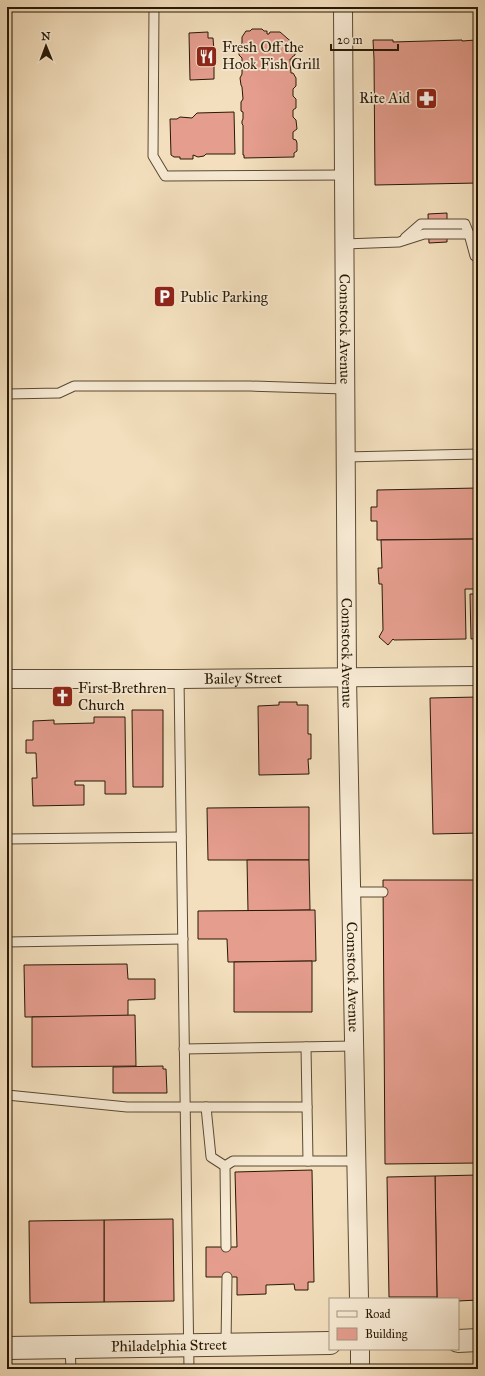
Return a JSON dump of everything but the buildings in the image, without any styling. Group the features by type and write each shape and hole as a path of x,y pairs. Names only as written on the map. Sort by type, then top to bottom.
{"street":[{"name":"Comstock Avenue","path":"343,7 347,677 359,1298"},
{"name":"Bailey Street","path":"7,679 478,676"},
{"path":"459,1341 478,1340"},
{"name":"Philadelphia Street","path":"7,1348 329,1343"},
{"path":"360,1350 360,1369"}],"lane":[{"path":"154,7 153,156 165,176 344,175"},
{"path":"344,244 399,242 424,234 469,234 475,256"},
{"path":"7,394 59,393 74,386 250,386 345,390"},
{"path":"345,457 478,454"},
{"path":"179,679 189,1369"},
{"path":"7,840 181,837"},
{"path":"351,892 383,892"},
{"path":"7,942 182,939"},
{"path":"184,1049 354,1046"},
{"path":"306,1047 308,1161"},
{"path":"7,1095 127,1107 307,1107"},
{"path":"206,1107 211,1157 225,1166"},
{"path":"225,1166 233,1161 356,1162"},
{"path":"225,1166 226,1247"},
{"path":"226,1344 227,1277"},
{"path":"70,1347 71,1369"}],"place":[{"name":"Fresh Off the Hook Fish Grill","path":"207,56"},
{"name":"Rite Aid","path":"426,98"},
{"name":"Public Parking","path":"165,297"},
{"name":"First Brethren Church","path":"63,697"}]}
